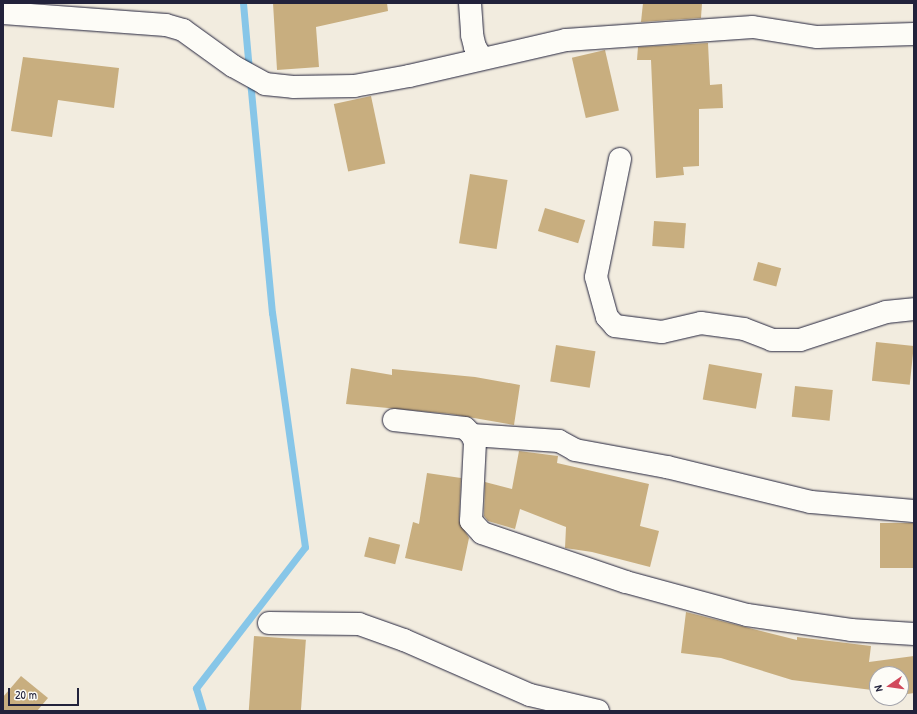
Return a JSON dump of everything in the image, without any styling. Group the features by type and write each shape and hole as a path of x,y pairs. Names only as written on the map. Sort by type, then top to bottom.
{"street":[{"path":"470,3 472,35 475,47 482,58"},
{"path":"3,13 166,24 183,30 233,66 265,84 293,87 354,86 409,76 482,58 566,40 753,27 818,37 914,34"},
{"path":"620,159 596,277 607,317 616,326 662,332 701,323 744,329 772,340 800,340 886,312 914,308"},
{"path":"394,420 465,428 472,434 475,442 471,521 482,533 626,582 747,615 851,630 914,634"},
{"path":"472,434 559,440 575,450 667,467 811,502 914,511"},
{"path":"269,623 359,624 398,637 530,695 598,711"}],"building":[{"path":"273,3 387,3 388,11 316,27 319,67 277,70"},
{"path":"643,3 702,3 701,18 641,22"},
{"path":"708,43 710,85 722,84 723,108 699,109 699,166 683,167 684,175 656,178 651,60 637,60 638,47"},
{"path":"605,50 619,110 586,118 572,58"},
{"path":"23,57 119,68 114,108 58,100 52,137 11,131"},
{"path":"371,96 385,163 348,171 334,104"},
{"path":"470,174 508,180 497,249 459,243"},
{"path":"545,208 585,220 578,243 538,231"},
{"path":"654,221 686,223 684,248 652,246"},
{"path":"758,262 781,268 776,287 753,280"},
{"path":"876,342 914,346 910,385 872,381"},
{"path":"556,345 596,351 590,388 550,382"},
{"path":"709,364 762,373 756,409 703,399"},
{"path":"351,368 392,375 392,369 475,377 520,385 514,425 451,414 346,404"},
{"path":"795,386 833,390 830,421 792,417"},
{"path":"519,451 558,456 557,463 649,484 640,526 659,531 650,567 592,552 565,548 566,527 520,509 515,529 488,521 484,516 485,482 512,489"},
{"path":"427,473 461,478 459,521 469,538 462,571 405,558 413,522 419,524"},
{"path":"880,523 914,523 914,568 880,568"},
{"path":"369,537 400,545 395,564 364,556"},
{"path":"686,612 797,640 797,637 871,646 869,662 914,656 914,693 909,694 909,666 869,666 869,690 792,680 721,658 681,653"},
{"path":"254,636 306,640 301,711 249,711"},
{"path":"21,676 48,698 37,711 3,711 3,697"}],"waterway":[{"path":"243,3 249,70"},
{"path":"203,711 196,688 305,547 272,313 250,81"}]}
